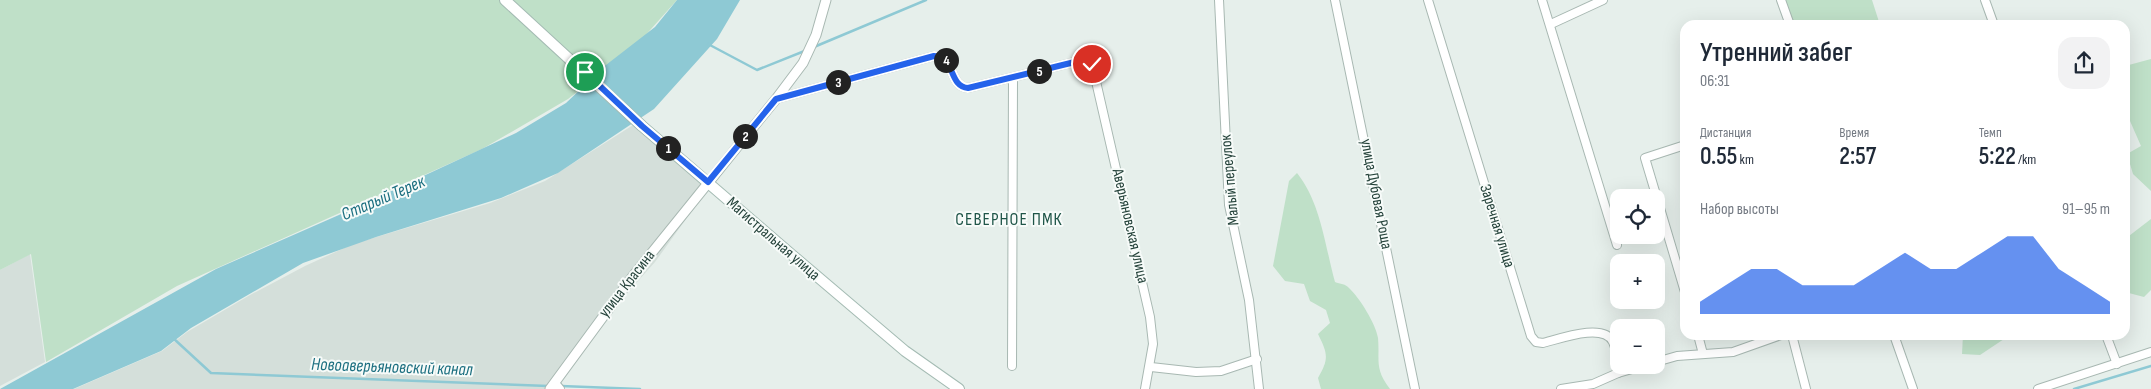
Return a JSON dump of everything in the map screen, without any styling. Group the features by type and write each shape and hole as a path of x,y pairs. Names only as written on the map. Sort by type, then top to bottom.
{"main road":[{"name":"Магистральная улица","path":"505,0 642,126 906,352 959,389"}],"street":[{"path":"708,182 803,63 816,35 826,0"},
{"name":"Малый переулок","path":"1219,0 1229,205 1249,300 1259,389"},
{"name":"улица Дубовая Роща","path":"1335,0 1415,389"},
{"name":"Заречная улица","path":"1428,0 1531,336 1536,342 1544,343 1590,332 1601,332 1610,340"},
{"path":"1542,0 1551,24 1617,245"},
{"path":"1551,24 1603,0"},
{"path":"1781,0 1788,20"},
{"path":"1985,0 1992,20"},
{"path":"776,99 934,56 941,56 947,61 956,83 961,88 1013,78 1012,366"},
{"name":"Аверьяновская улица","path":"1013,78 1083,60 1092,64 1150,317 1153,344 1151,367 1145,389"},
{"path":"1680,147 1646,158 1680,275"},
{"name":"улица Красина","path":"555,387 633,276 708,182"},
{"path":"1700,340 1704,354"},
{"path":"1665,359 1677,356 1733,352 1767,340"},
{"path":"1793,340 1806,389"},
{"path":"1896,340 1913,389"},
{"path":"2108,340 2117,364"},
{"path":"2038,389 2151,352"},
{"path":"1151,367 1196,372 1222,371 1257,358"},
{"path":"1561,389 1593,384 1616,374"}],"shaded area":[{"path":"641,120 712,183 655,262 585,340 550,389 74,389 162,351 187,332 250,295 305,266 353,244 490,203 545,181"},
{"path":"30,254 45,362 0,386 0,270"}],"green space":[{"path":"0,0 677,0 634,48 568,99 482,149 177,286 46,362 31,254 0,270"},
{"path":"1780,0 1872,0 1878,20 1786,20"},
{"path":"2151,59 2151,191 2133,174 2130,164 2130,152 2141,146 2130,121 2130,65"},
{"path":"1297,173 1312,198 1317,211 1335,282 1346,286 1353,292 1377,332 1380,370 1390,389 1321,389 1318,378 1324,366 1326,356 1318,334 1330,323 1326,310 1310,301 1304,284 1285,281 1273,266 1289,181"},
{"path":"2151,219 2151,290 2144,297 2130,293 2130,235"},
{"path":"1963,340 2002,340 1980,355 1962,354"}],"water":[{"name":"Старый Терек","path":"677,0 740,0 717,39 654,109 558,173 501,198 376,237 303,263 191,328 161,351 73,389 0,389 216,269 348,211 516,133 566,103 606,65 655,27"}],"waterway":[{"path":"814,47 926,0"},
{"path":"708,44 757,70 807,50"},
{"name":"Новоаверьяновский канал","path":"173,338 211,373 548,386"},
{"name":"Новоаверьяновский канал","path":"2074,389 2151,366"},
{"name":"Новоаверьяновский канал","path":"561,386 640,389"}],"district":[{"name":"СЕВЕРНОЕ ПМК","path":"1009,219"}],"route":[{"path":"585,72 642,126 708,182 776,99 934,56 941,56 947,61 956,83 961,88 1013,78 1083,60 1092,64"}]}
